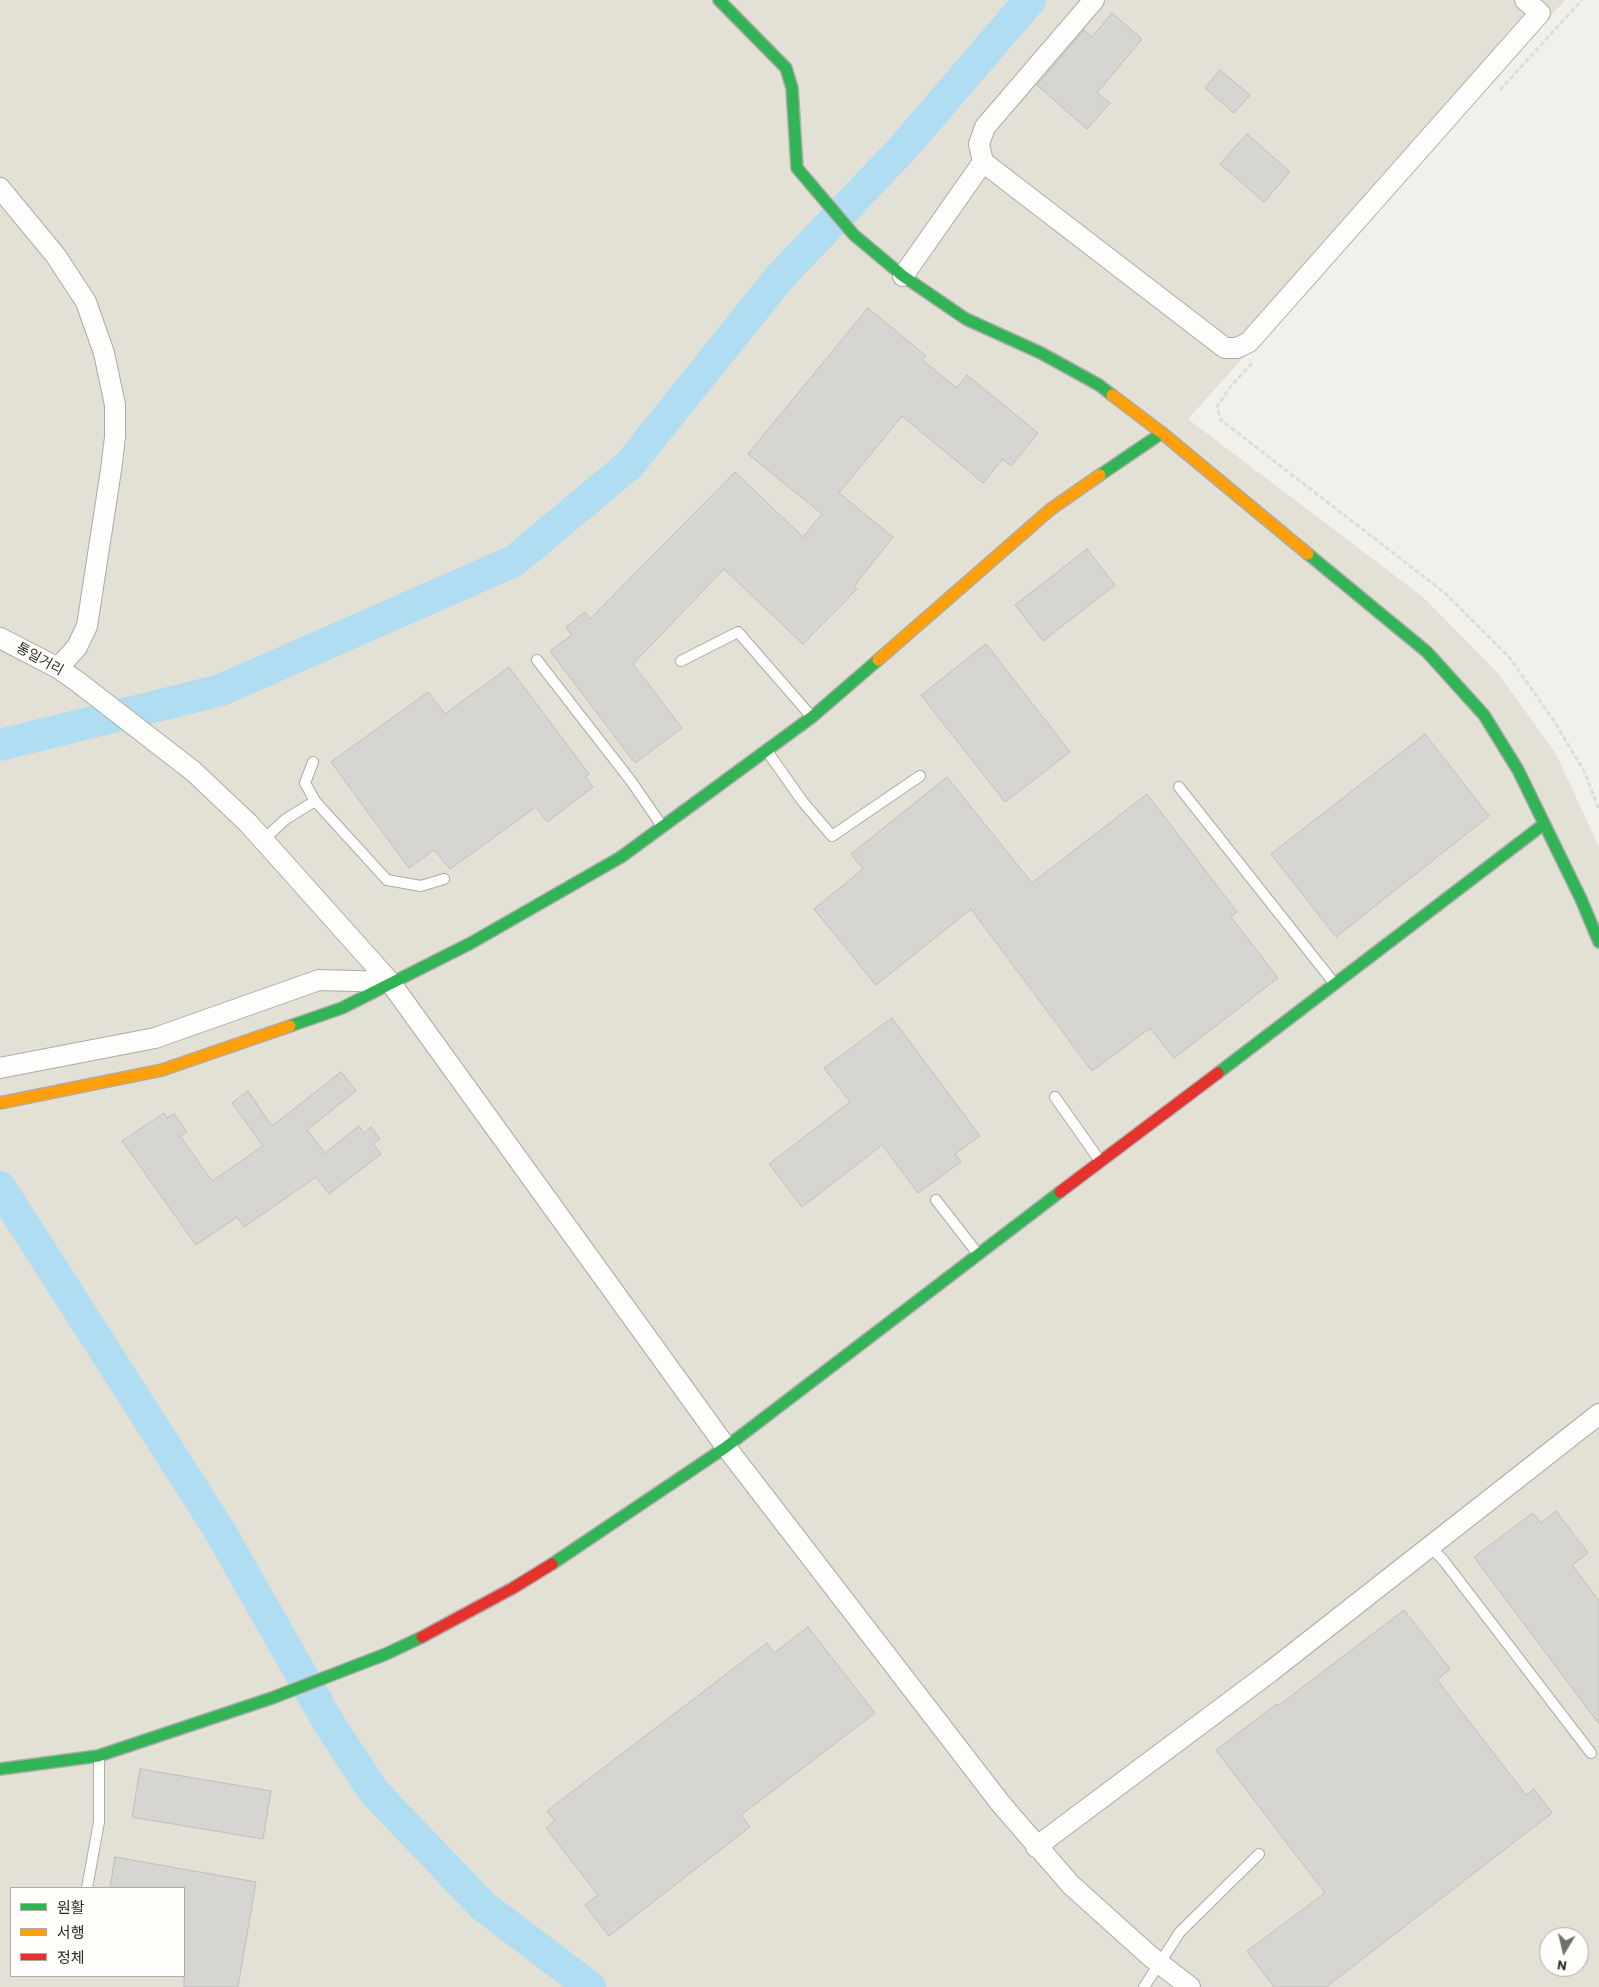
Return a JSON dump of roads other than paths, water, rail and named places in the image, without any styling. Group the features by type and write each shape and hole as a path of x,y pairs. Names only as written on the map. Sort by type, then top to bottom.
{"street":[{"path":"719,0 786,68 792,88 797,168 854,235 904,276 966,320 1041,353 1099,385 1162,433 1427,652 1484,715 1518,770 1582,899 1599,942"},
{"path":"1094,0 985,127 979,144 983,162 1225,348 1237,348 1249,342 1540,13 1525,0"},
{"path":"904,276 983,162"},
{"path":"0,188 46,243 74,281 86,302 104,353 115,405 111,470 87,626 77,648 58,668"},
{"path":"0,1104 162,1070 342,1008 390,982 479,939 621,857 812,716 1051,510 1162,433"},
{"name":"통일거리","path":"0,638 58,668 193,771 263,840 390,982 726,1447 989,1788 1036,1846 1071,1885 1159,1963 1190,1987"},
{"path":"0,1769 98,1756 272,1698 394,1651 449,1624 513,1588 572,1551 726,1447 1544,824"},
{"path":"0,1068 155,1038 319,980 390,982"},
{"path":"1036,1846 1247,1689 1599,1414"}],"lane":[{"path":"681,662 738,632 812,716"},
{"path":"537,660 631,781 662,827"},
{"path":"766,750 803,802 832,836 920,776"},
{"path":"313,762 305,783 315,801 388,880 421,886 444,879"},
{"path":"1179,786 1334,984"},
{"path":"263,840 286,819 315,801"},
{"path":"1055,1097 1101,1161"},
{"path":"936,1200 979,1254"},
{"path":"1430,1546 1444,1561 1591,1754"},
{"path":"87,1887 98,1822 98,1756"},
{"path":"1144,1987 1180,1932 1258,1854"}],"waterway":[{"path":"0,745 221,690 514,561 629,465 779,278 903,148 1030,0"},
{"path":"0,1187 218,1528 330,1725 374,1792 483,1906 590,1987"}]}
